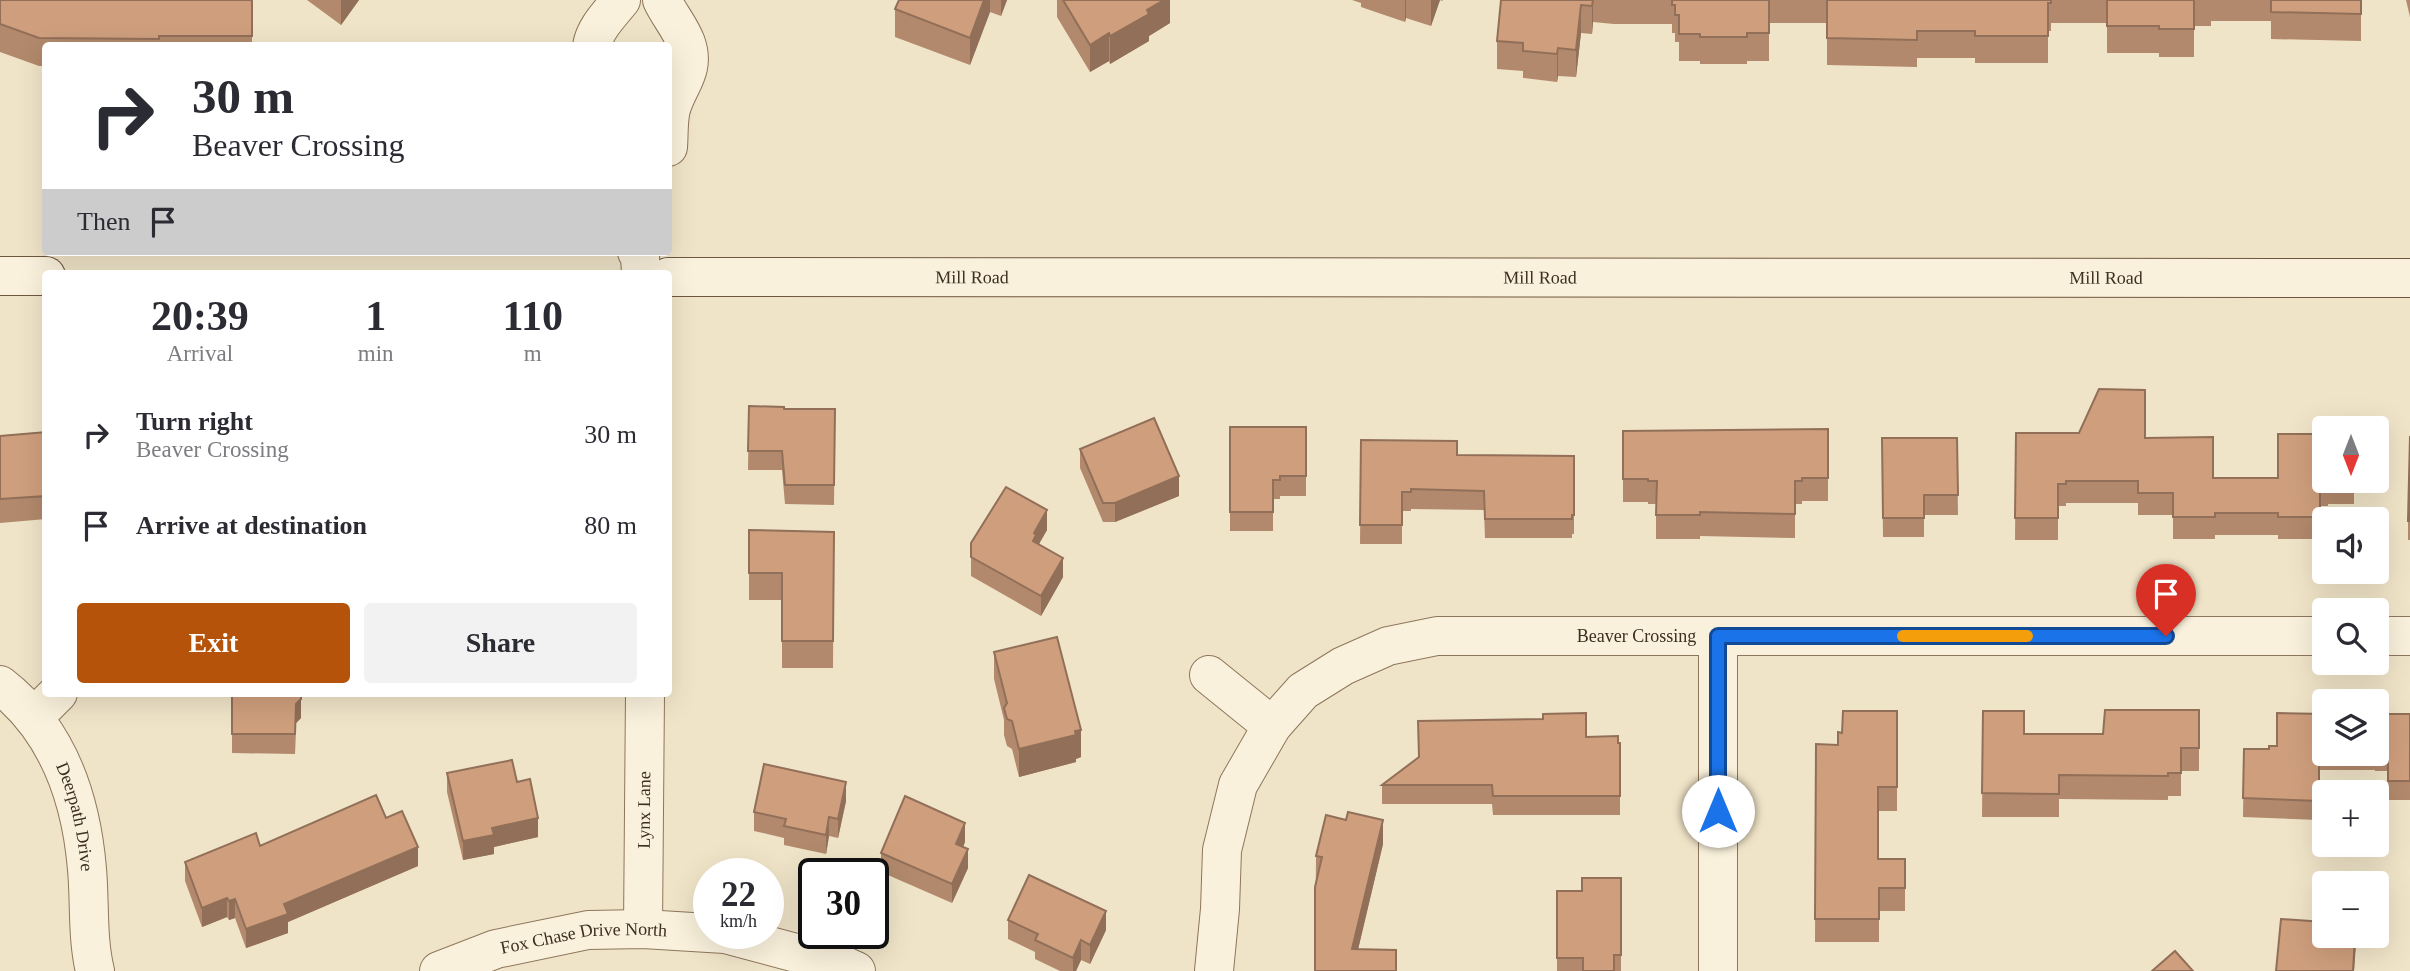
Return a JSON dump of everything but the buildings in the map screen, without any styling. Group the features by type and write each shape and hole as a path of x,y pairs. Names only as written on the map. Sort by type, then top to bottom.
{"street":[{"path":"592,42 600,26 621,0"},
{"path":"662,0 680,28 687,45 689,63 687,75 672,108"},
{"name":"Mill Road","path":"646,262 2410,278"},
{"path":"0,276 42,276"},
{"name":"Beaver Crossing","path":"1214,971 1222,850 1238,785 1272,726 1303,691 1343,666 1388,646 1437,636 2312,636"},
{"path":"1717,971 1718,636"},
{"path":"2389,636 2410,636"},
{"path":"1209,675 1272,726"},
{"name":"Deerpath Drive","path":"0,685 46,705 55,747 70,780 81,824 95,971"},
{"name":"Lynx Lane","path":"643,929 645,697"},
{"name":"Fox Chase Drive North","path":"439,971 496,949 588,930 643,929 725,934 845,965 856,971"}],"slow traffic":[{"path":"1903,636 2027,636"}],"route":[{"path":"1718,811 1718,636 2166,636"}]}
